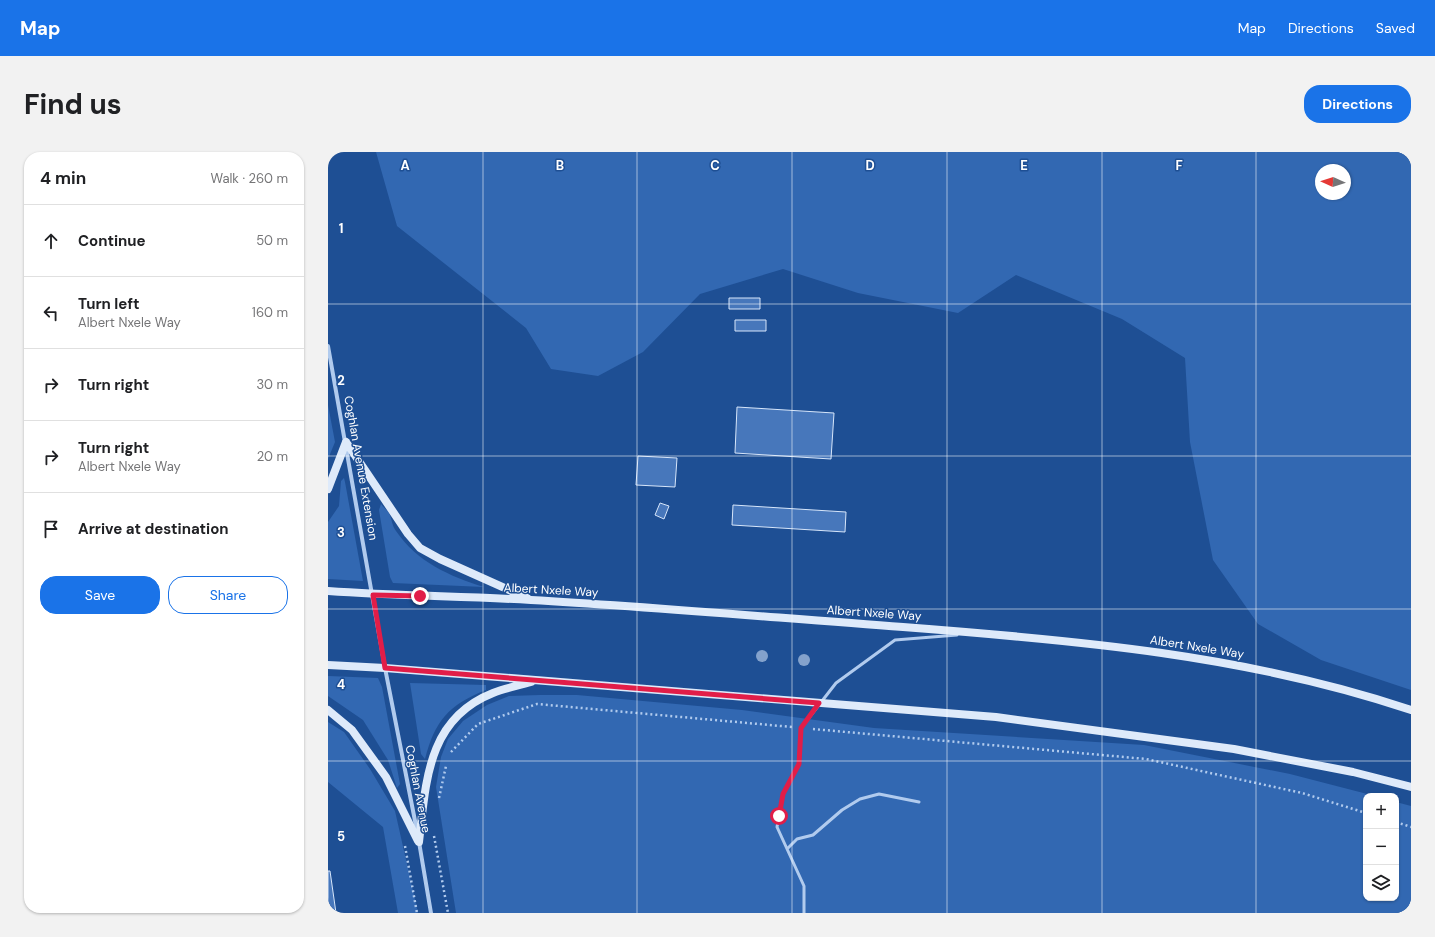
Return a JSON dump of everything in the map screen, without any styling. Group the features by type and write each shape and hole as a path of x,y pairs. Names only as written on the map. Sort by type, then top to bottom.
{"main road":[{"path":"328,488 346,442"},
{"path":"346,442 408,534 420,548 440,559 530,600"},
{"name":"Albert Nxele Way","path":"328,591 373,595 530,600 1029,637 1184,656 1276,673 1379,699 1411,710"},
{"path":"328,665 385,668 996,717 1234,749 1353,772 1411,787"},
{"path":"419,842 426,784 440,737 458,714 492,693 537,680"},
{"path":"328,710 352,730 386,777 419,842"}],"street":[{"name":"Coghlan Avenue Extension","path":"328,346 385,668"},
{"name":"Coghlan Avenue","path":"385,668 419,842 431,913"}],"lane":[{"path":"804,913 804,886 788,848 777,827 783,794 799,764 801,728 836,683 895,640 978,633"},
{"path":"788,848 797,839 813,835 842,810 860,799 879,794 919,802"}],"path":[{"path":"448,754 478,724 537,704 1146,759 1302,793 1363,812"},
{"path":"439,799 447,762"},
{"path":"1399,823 1411,827"},
{"path":"432,828 448,913"},
{"path":"404,840 417,913"}],"shaded area":[{"path":"376,152 1411,152 1411,690 1321,660 1258,624 1213,560 1190,442 1185,358 1122,319 1016,275 958,313 858,293 783,269 700,294 643,352 598,376 551,369 526,328 397,226"},
{"path":"328,405 335,442 328,459"},
{"path":"344,478 363,581 328,579 328,522 339,506 341,481"},
{"path":"381,504 389,513 396,531 404,542 414,551 446,573 484,587 393,583 390,577 379,510"},
{"path":"328,676 378,678 382,687 400,784 397,788 388,760 363,720 328,696"},
{"path":"410,683 486,685 486,690 462,702 445,716 433,734 425,759 421,754"},
{"path":"577,695 742,710 874,728 1144,745 1290,774 1363,793 1363,901 1399,901 1399,803 1411,806 1411,913 456,913 436,787 441,757 448,739 463,721 487,705 509,696"},
{"path":"328,722 344,732 370,769 395,811 418,913 398,913 383,827 328,782"}],"building":[{"path":"729,298 760,298 760,309 729,309"},
{"path":"735,320 766,320 766,331 735,331"},
{"path":"737,407 834,413 831,459 735,453"},
{"path":"638,456 677,458 675,487 636,485"},
{"path":"660,503 669,506 664,519 655,515"},
{"path":"733,505 846,512 845,532 732,525"},
{"path":"328,871 330,871 336,913 328,913"}],"route":[{"path":"420,596 373,595 385,668 819,703 801,728 799,764 783,794 779,816"}]}
